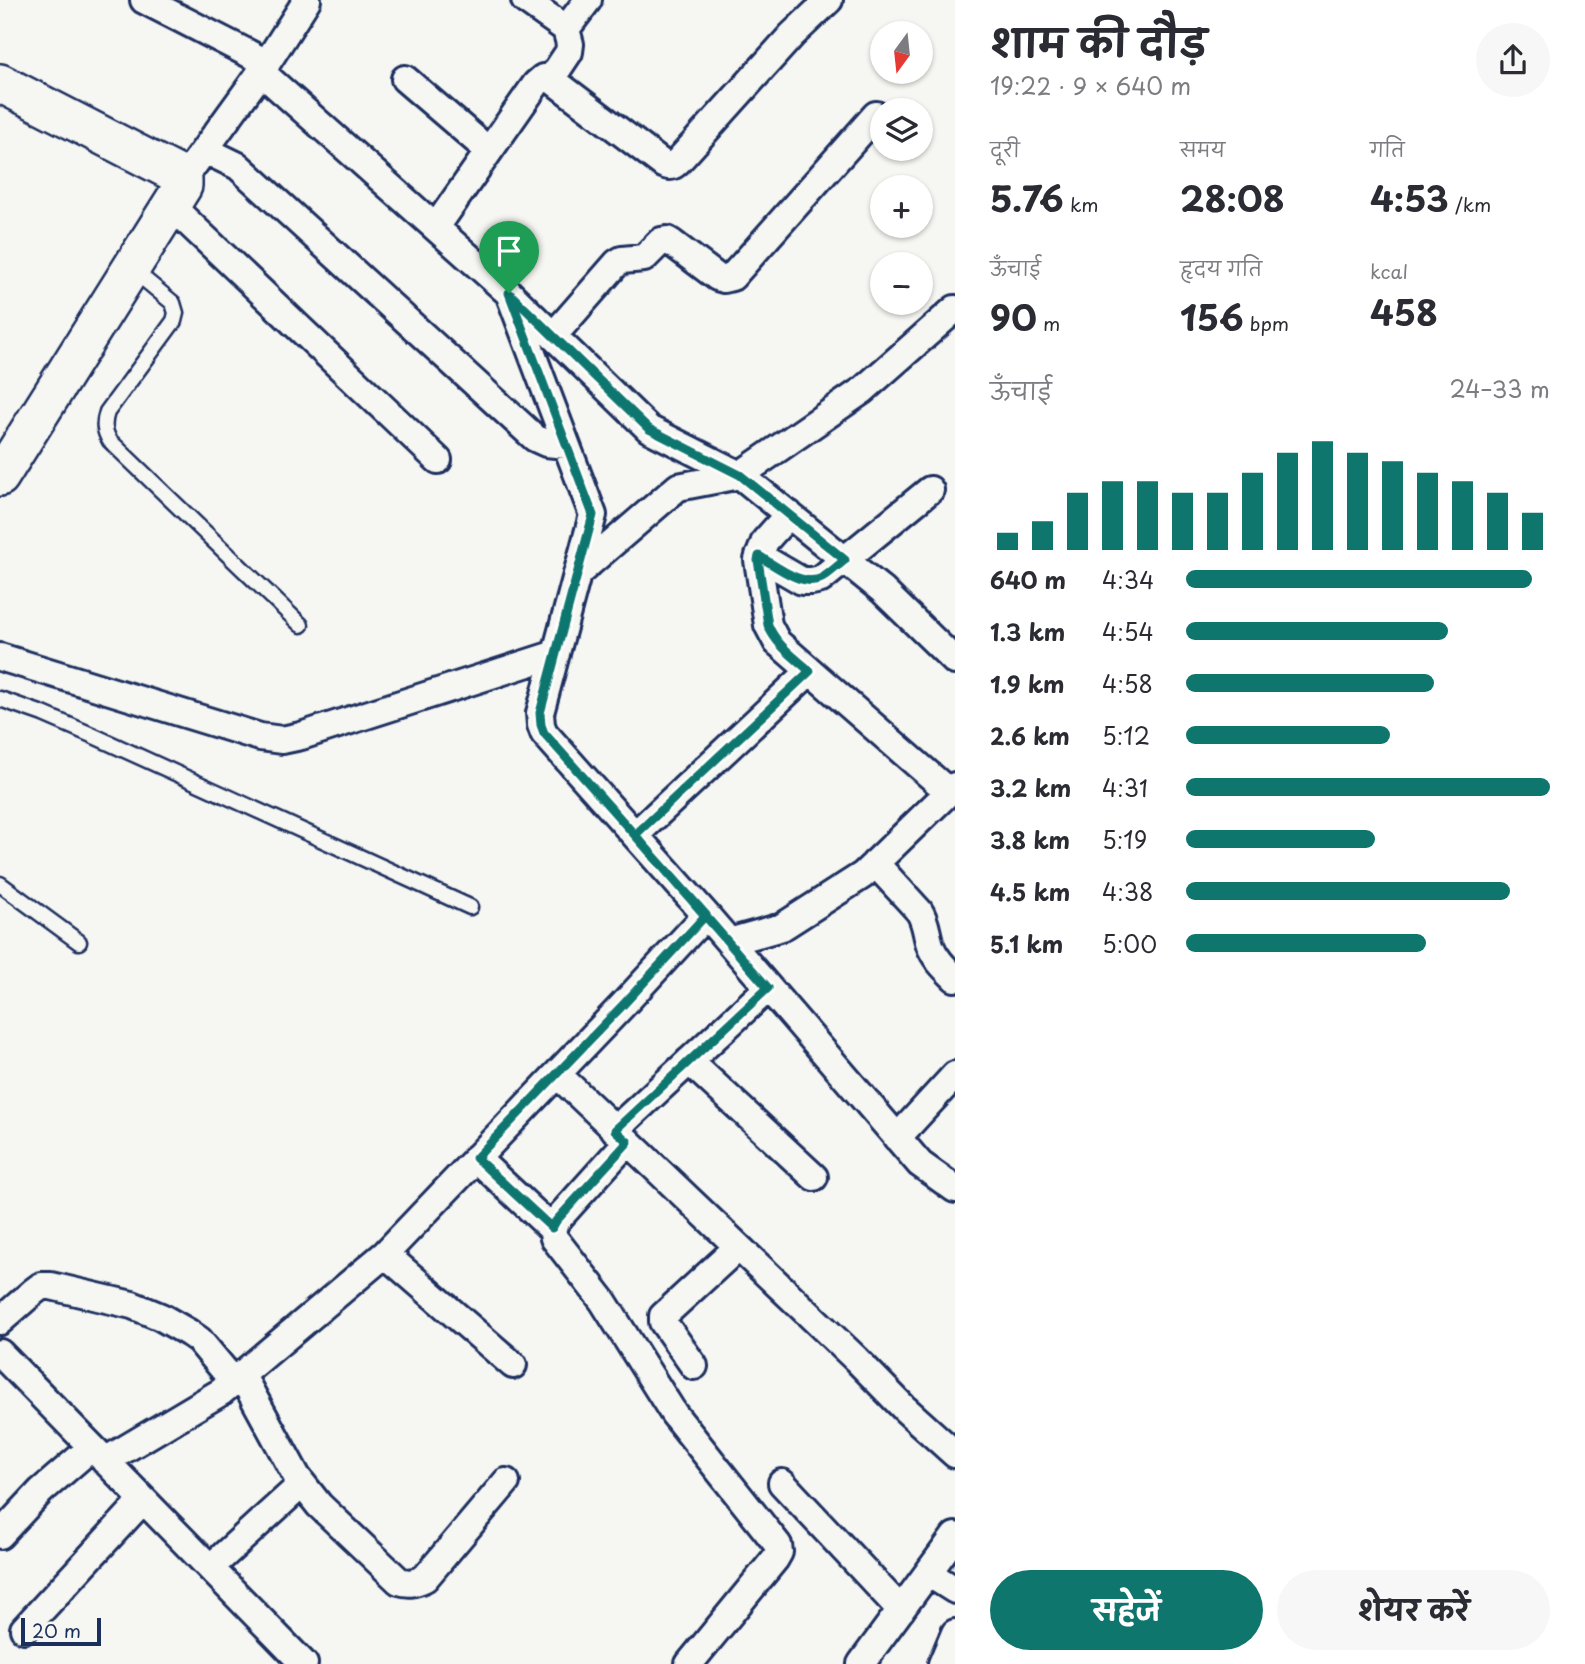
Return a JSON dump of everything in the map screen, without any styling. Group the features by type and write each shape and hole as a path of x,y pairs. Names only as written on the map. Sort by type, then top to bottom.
{"main road":[{"path":"0,83 179,175 177,192 132,268 0,477"}],"street":[{"path":"144,0 264,68 509,293 649,429 740,475 882,590 954,659"},
{"path":"307,0 264,68 177,192 438,460"},
{"path":"525,0 566,29 569,52 551,79"},
{"path":"566,29 588,0"},
{"path":"436,228 536,84 543,78 551,79 663,164 672,167 792,35 829,0"},
{"path":"405,79 489,151"},
{"path":"553,336 617,263 644,258 661,241 672,243 717,277 732,277 870,122"},
{"path":"205,150 237,166 535,438 546,443 566,445"},
{"path":"509,293 593,515 540,713 544,733 706,915 919,1164 955,1189"},
{"path":"577,573 678,487 740,475 863,390 955,309"},
{"path":"759,556 802,581 821,579 930,489"},
{"path":"729,942 782,927 863,875 952,789 810,671 777,642 772,634 768,625 758,560 765,541 789,514"},
{"path":"0,657 260,737 282,740 556,654"},
{"path":"635,835 810,671"},
{"path":"875,863 919,911 935,956 955,978"},
{"path":"0,1535 41,1491 98,1454 221,1392 385,1254 706,915"},
{"path":"552,1228 621,1136 689,1061 768,988"},
{"path":"689,1061 814,1177"},
{"path":"557,1074 955,1454"},
{"path":"897,1138 955,1075"},
{"path":"476,1158 552,1228 554,1238 603,1301 674,1414 778,1545 779,1552 775,1559 689,1664"},
{"path":"694,1366 663,1322 663,1316 738,1247"},
{"path":"385,1254 513,1366"},
{"path":"0,1321 41,1286 51,1286 132,1305 188,1332 238,1379 302,1484 319,1505 399,1581 415,1583 425,1578 506,1482"},
{"path":"0,1353 304,1664"},
{"path":"782,1483 901,1610"},
{"path":"211,1568 302,1484"},
{"path":"24,1629 143,1500"},
{"path":"861,1664 955,1536"},
{"path":"928,1573 955,1590"},
{"path":"943,1664 955,1633"}],"lane":[{"path":"132,268 173,303 176,313 174,321 107,412 105,432 110,441 302,625"},
{"path":"0,699 94,736 470,907"},
{"path":"0,884 79,943"}],"route":[{"path":"509,293 593,515 540,713 541,725 544,733 706,915 476,1158 552,1228 628,1142 615,1130 768,988 706,915 635,835 810,671 777,642 768,625 759,556 802,581 821,579 845,560 740,475 649,429 509,293"}]}
